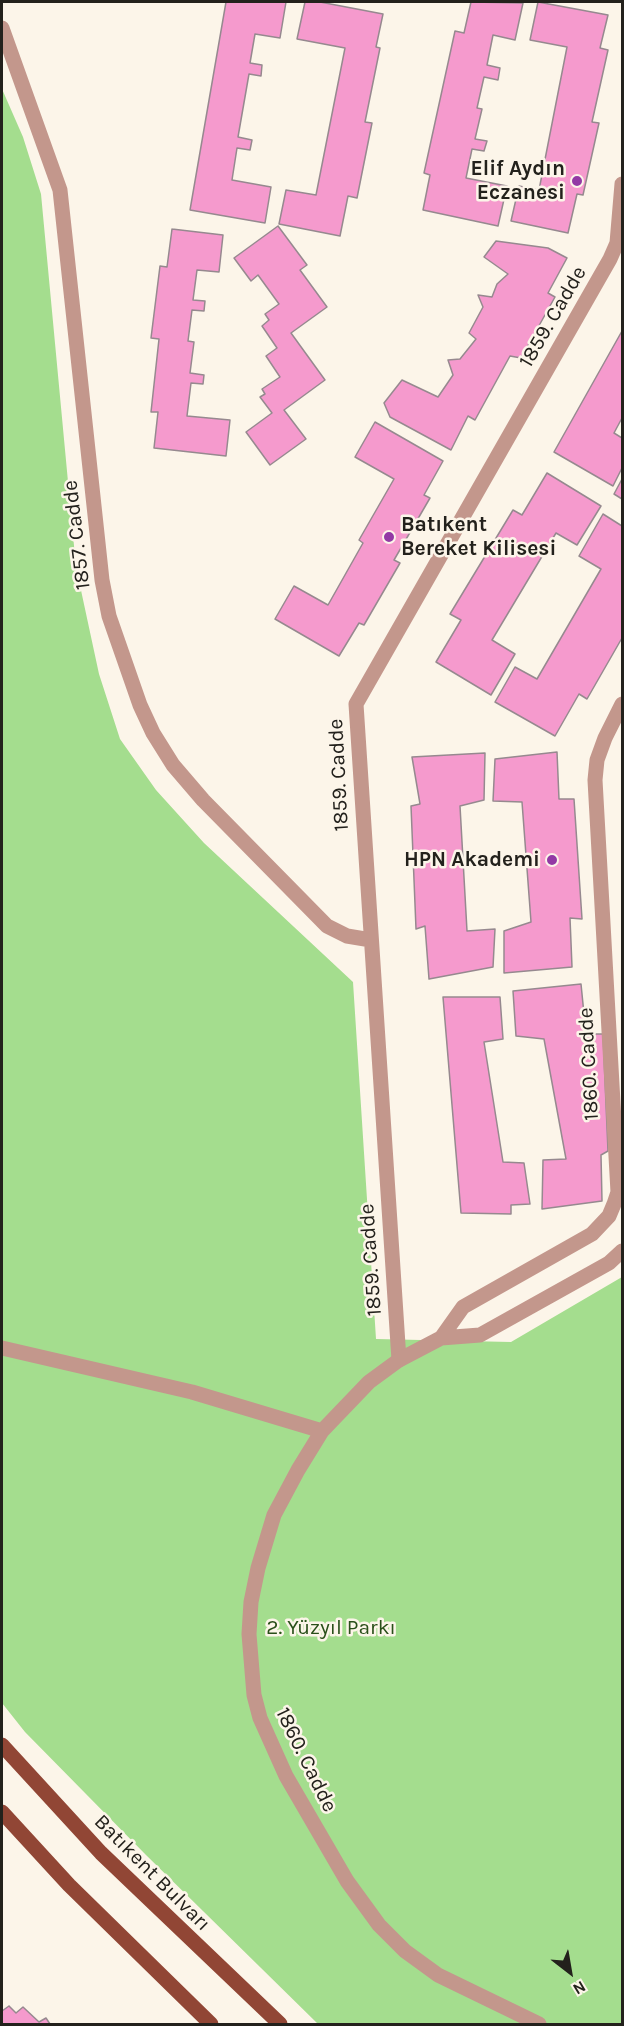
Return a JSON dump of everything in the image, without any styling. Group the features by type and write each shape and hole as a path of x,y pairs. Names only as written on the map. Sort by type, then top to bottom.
{"main road":[{"name":"Batıkent Bulvarı","path":"2,1745 101,1853 279,2025"},
{"path":"2,1812 69,1885 211,2025"}],"street":[{"name":"1857. Cadde","path":"2,28 60,190 102,580 122,658 140,705 153,733 173,765 203,801 327,926 347,936 370,940"},
{"name":"1859. Cadde","path":"399,1360 370,940 357,704 610,259 616,243 622,184"},
{"name":"1860. Cadde","path":"441,1338 463,1307 592,1234 609,1216 618,1192 595,780 597,760 622,704"},
{"name":"1860. Cadde","path":"539,2025 438,1975 405,1951 379,1924 356,1894 305,1810 271,1746 260,1718 253,1686 249,1635 251,1602 258,1568 274,1515 322,1431 369,1382 399,1360 441,1338 480,1335 609,1263 622,1251"},
{"path":"2,1348 192,1392 322,1431"}],"green space":[{"name":"2. Yüzyıl Parkı","path":"2,89 23,137 41,194 76,567 99,674 120,739 156,790 204,843 353,982 376,1339 511,1342 622,1277 622,2024 318,2024 146,1855 25,1732 2,1703"}],"building":[{"path":"226,2 286,2 280,38 255,34 250,63 262,65 261,76 249,74 238,137 252,140 250,150 237,148 232,180 271,187 265,223 190,210"},
{"path":"305,2 320,2 383,14 376,47 380,48 365,122 372,123 357,198 348,196 340,236 279,224 286,190 316,195 345,48 297,39"},
{"path":"471,2 523,3 515,40 493,35 487,65 500,68 498,80 484,77 477,108 482,109 475,139 487,141 484,151 472,149 466,178 507,186 498,226 423,210 430,175 424,173 455,31 464,33"},
{"path":"538,2 608,15 600,48 608,50 592,122 599,123 583,195 577,194 568,233 511,221 519,186 539,190 567,47 530,40"},
{"path":"278,226 307,265 300,270 327,307 291,333 325,380 284,410 306,439 270,465 246,432 272,413 260,397 265,394 262,389 280,377 266,356 277,348 262,326 269,320 265,314 279,304 258,275 251,281 234,258"},
{"path":"172,229 223,235 219,272 197,270 193,300 205,301 204,311 192,310 188,341 194,342 190,373 204,375 203,384 191,383 187,416 230,420 226,456 154,448 158,412 151,412 159,339 151,338 160,266 167,267"},
{"path":"496,241 548,248 567,258 548,293 555,297 521,358 510,356 475,420 468,416 451,450 390,417 384,403 402,380 438,397 453,375 448,360 460,359 476,339 469,333 483,307 478,295 492,297 497,284 508,274 484,257"},
{"path":"622,331 622,418 614,433 622,438 622,468 613,486 554,452"},
{"path":"375,422 443,461 424,495 430,498 394,560 400,563 364,625 359,623 339,656 275,619 294,586 328,605 363,543 359,540 394,479 355,457"},
{"path":"547,473 601,506 577,545 556,533 492,640 515,654 491,695 436,662 461,620 450,614 513,510 522,515"},
{"path":"622,479 622,499 614,494"},
{"path":"603,514 622,526 622,638 587,699 579,694 555,736 495,702 515,667 537,679 601,569 579,556"},
{"name":"HPN Akademi","path":"557,752 559,799 574,799 582,919 570,918 572,967 504,973 504,931 531,922 522,802 493,801 495,759"},
{"path":"485,753 484,800 460,806 467,931 495,929 493,967 429,979 425,926 416,929 411,806 420,804 412,757"},
{"path":"581,984 586,1034 603,1034 608,1151 601,1155 602,1201 542,1209 543,1160 566,1159 544,1039 516,1036 513,991"},
{"path":"443,997 500,997 503,1039 484,1042 503,1162 524,1163 530,1204 511,1205 511,1214 461,1213"},
{"path":"9,2006 16,2013 23,2007 39,2022 46,2018 50,2024 2,2024 2,2011"}],"place":[{"name":"Elif Aydın Eczanesi","path":"577,181"},
{"name":"Batıkent Bereket Kilisesi","path":"389,537"},
{"name":"HPN Akademi","path":"552,860"}]}
